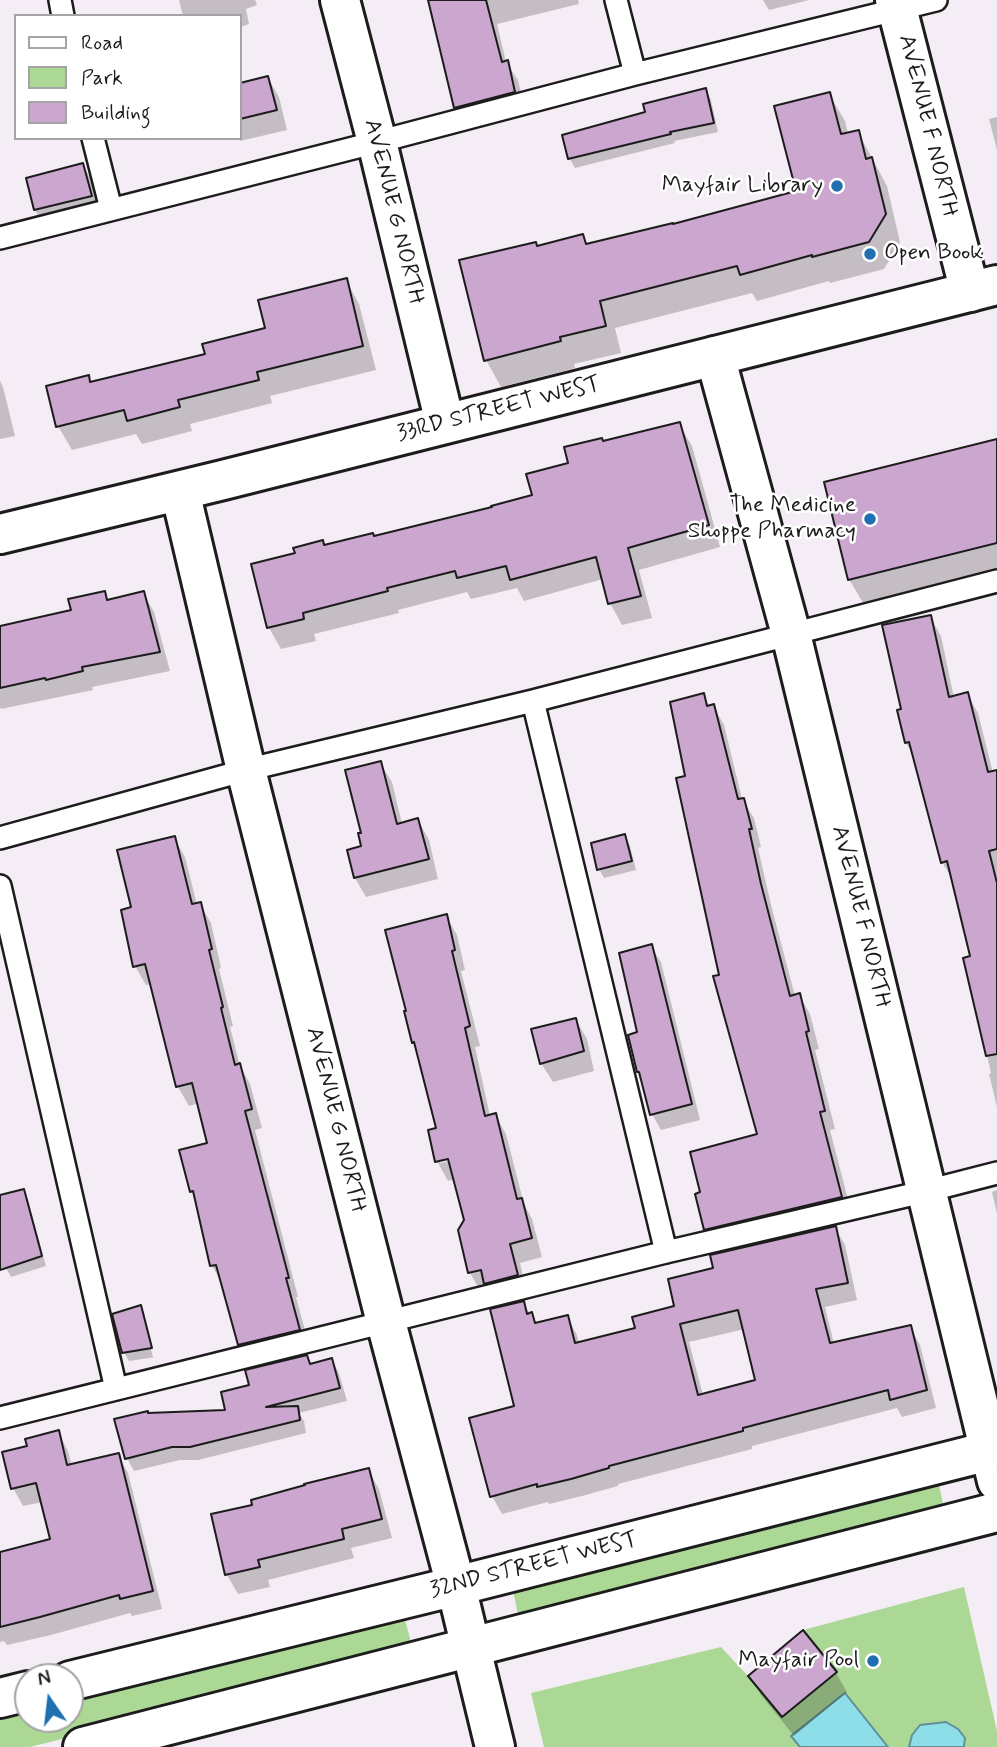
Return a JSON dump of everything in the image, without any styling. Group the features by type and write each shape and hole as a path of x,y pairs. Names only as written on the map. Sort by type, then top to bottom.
{"street":[{"name":"AVENUE G NORTH","path":"340,0 445,424"},
{"name":"AVENUE F NORTH","path":"896,4 984,289"},
{"name":"33RD STREET WEST","path":"0,534 984,289"},
{"name":"AVENUE F NORTH","path":"715,356 791,635 994,1460"},
{"name":"AVENUE G NORTH","path":"180,491 246,770 495,1747"},
{"name":"32ND STREET WEST","path":"84,1678 456,1586 994,1460"},
{"path":"83,1747 997,1512"}],"lane":[{"path":"616,0 635,74"},
{"path":"0,238 377,142 896,4 936,0"},
{"path":"94,140 111,209"},
{"path":"0,838 246,770 533,701 997,581"},
{"path":"533,701 666,1252"},
{"path":"0,886 116,1389"},
{"path":"0,1418 666,1252 997,1173"}],"green space":[{"path":"934,1483 939,1485 945,1513 519,1619 513,1591"},
{"name":"Mayfair Pool","path":"964,1587 997,1731 997,1747 544,1747 531,1693 721,1647 748,1676 803,1630"},
{"path":"401,1618 405,1620 412,1646 407,1653 30,1747 0,1747 0,1717 14,1714 14,1733 84,1733 84,1696"}],"water":[{"path":"845,1693 888,1747 800,1747 791,1736"},
{"path":"946,1722 958,1729 965,1738 964,1747 909,1747 912,1735 920,1725"}],"building":[{"path":"428,0 486,0 502,62 508,60 515,92 454,108"},
{"path":"268,76 277,110 242,119 242,82"},
{"path":"706,88 714,123 568,159 562,135 645,112 643,104"},
{"path":"830,92 841,134 859,130 866,159 872,157 886,214 869,242 740,275 737,266 600,301 606,326 560,337 561,341 484,361 459,260 536,242 537,246 583,234 586,244 796,191 774,106"},
{"path":"83,163 92,196 34,210 26,178"},
{"path":"347,278 363,346 257,372 259,380 178,400 180,407 127,421 124,410 56,427 46,386 89,375 90,382 205,354 202,344 265,328 258,300"},
{"path":"680,422 709,525 628,548 641,596 608,604 596,557 510,580 506,566 457,578 455,571 303,613 304,619 267,628 251,564 295,553 293,548 323,540 324,545 373,533 374,536 532,495 526,474 568,463 564,447 602,438 603,441"},
{"path":"997,439 997,543 848,580 824,482"},
{"path":"105,591 107,600 144,591 160,652 82,667 83,671 0,688 0,626 71,610 68,599"},
{"path":"931,615 949,697 968,692 988,772 997,770 997,849 989,851 997,883 997,1054 986,1056 963,958 970,956 947,861 941,863 909,742 905,743 897,710 901,709 882,625"},
{"path":"704,693 707,706 714,704 738,799 744,798 761,884 790,996 800,993 809,1031 806,1032 825,1111 820,1112 842,1197 704,1230 695,1194 700,1192 690,1152 757,1134 713,976 719,975 676,778 685,776 670,702"},
{"path":"381,761 397,824 418,818 429,859 354,878 347,850 361,846 358,833 361,833 345,770"},
{"path":"625,834 632,861 597,870 591,843"},
{"path":"175,836 192,904 201,902 223,1007 221,1008 235,1065 240,1063 252,1109 245,1111 300,1330 238,1345 216,1265 210,1266 193,1191 190,1192 179,1150 207,1143 192,1083 176,1087 145,964 133,967 121,910 131,907 117,850"},
{"path":"447,914 455,950 452,951 470,1026 465,1028 485,1116 496,1113 517,1199 522,1198 532,1238 510,1244 518,1275 484,1284 481,1270 468,1273 458,1230 464,1220 448,1159 435,1162 428,1130 436,1128 385,930"},
{"path":"652,944 692,1104 650,1115 628,1035 637,1032 619,953"},
{"path":"576,1018 584,1051 540,1064 531,1029"},
{"path":"24,1189 42,1256 0,1270 0,1195"},
{"path":"836,1226 848,1283 816,1289 830,1343 911,1325 927,1390 890,1400 888,1390 743,1428 743,1431 609,1466 571,1479 537,1487 537,1484 490,1497 469,1418 514,1406 490,1309 524,1301 527,1314 532,1312 535,1323 568,1315 575,1343 635,1328 632,1317 674,1306 668,1279 713,1268 710,1255","holes":["738,1310 755,1380 698,1395 680,1324"]},
{"path":"141,1305 152,1348 122,1353 112,1314"},
{"path":"307,1355 310,1364 332,1358 340,1388 266,1407 298,1406 300,1420 190,1447 172,1447 125,1459 114,1419 148,1411 225,1410 221,1392 249,1385 245,1370"},
{"path":"59,1430 67,1465 119,1453 153,1591 120,1599 119,1595 0,1627 0,1552 50,1539 36,1483 11,1489 2,1452 27,1446 25,1439"},
{"path":"369,1468 382,1519 342,1529 344,1539 258,1560 260,1567 225,1575 211,1514 252,1505 251,1500"},
{"path":"803,1630 837,1672 782,1717 748,1676"}],"place":[{"name":"Mayfair Library","path":"837,186"},
{"name":"Open Book","path":"870,254"},
{"name":"The Medicine Shoppe Pharmacy","path":"870,519"},
{"name":"Mayfair Pool","path":"873,1661"}]}
